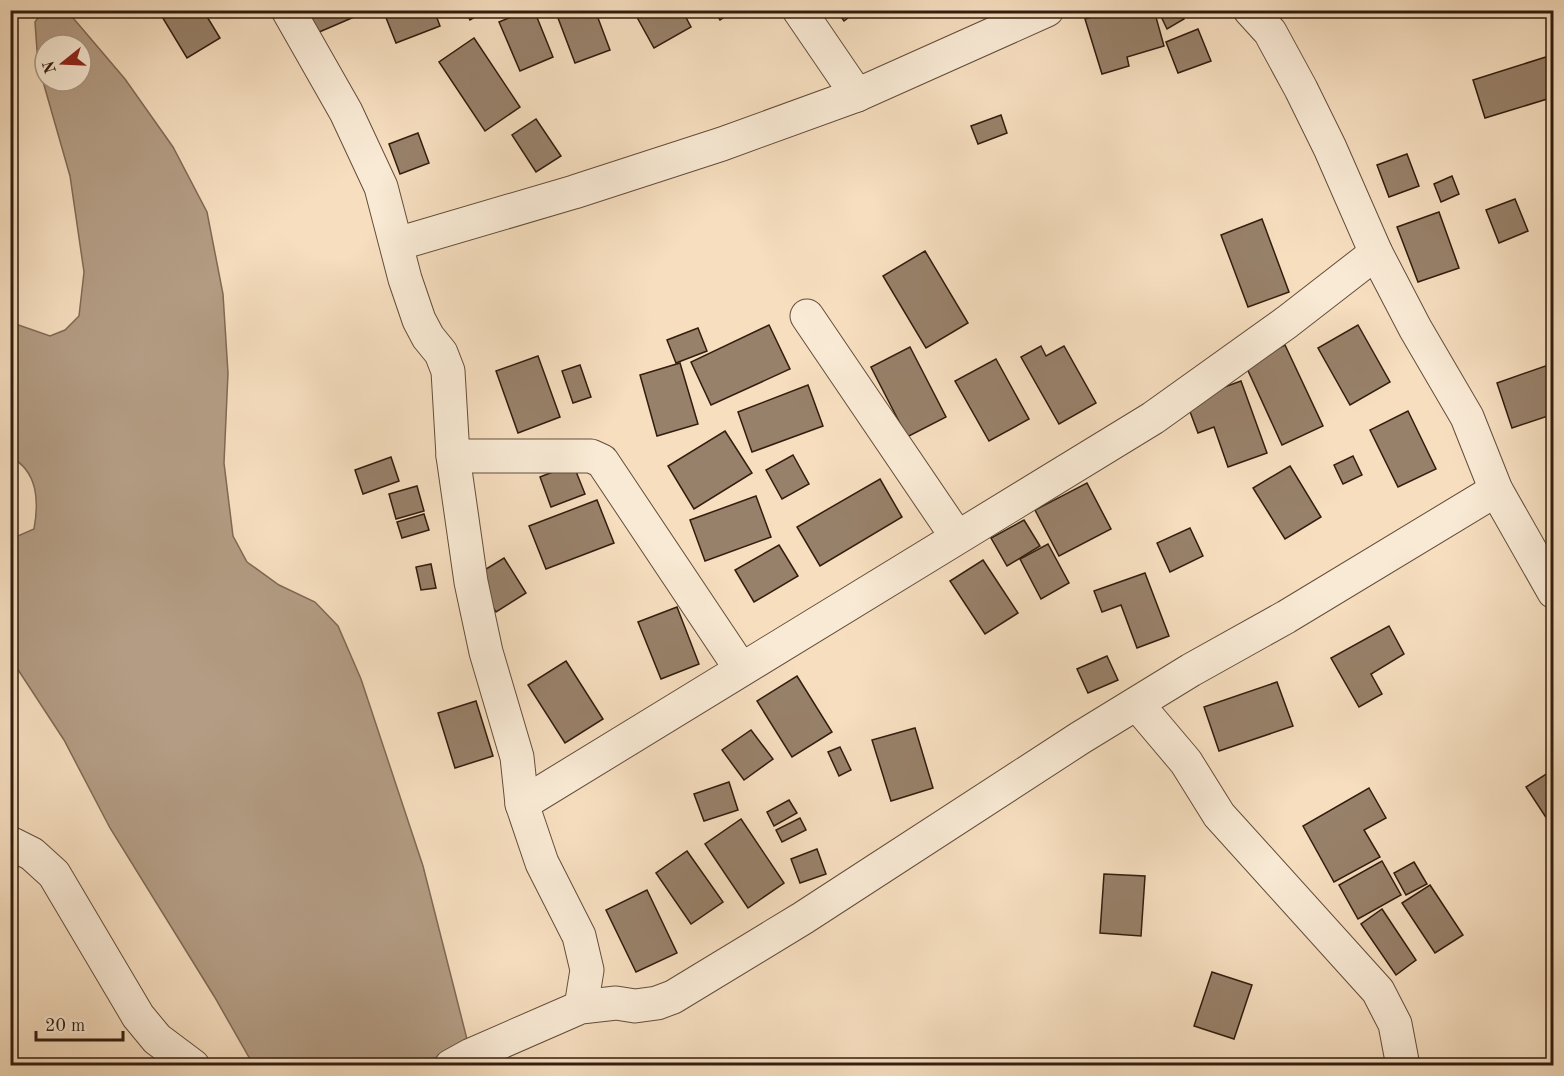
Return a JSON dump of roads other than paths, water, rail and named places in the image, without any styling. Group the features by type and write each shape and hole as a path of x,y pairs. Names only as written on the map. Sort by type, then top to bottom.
{"street":[{"path":"288,10 346,112 381,187 419,320 428,337 441,353 448,370 453,456 471,582 486,652 516,757 522,804 542,862 579,936 587,970 581,1007"},
{"path":"799,10 857,95"},
{"path":"397,244 722,144 857,95 1047,10"},
{"path":"1250,10 1270,32 1300,88 1330,148 1376,253 1415,328 1467,417 1496,490 1554,592"},
{"path":"522,804 1153,418 1287,322 1376,253"},
{"path":"807,316 957,537"},
{"path":"453,456 591,456 602,461 741,669"},
{"path":"451,1065 471,1054 581,1007 616,1003 635,1006 657,1004 674,998 803,918 1080,738 1191,670 1316,600 1496,490"},
{"path":"1137,704 1186,762 1219,815 1378,991 1395,1024 1403,1065"},
{"path":"10,843 32,854 54,874 138,1016 158,1039 193,1065"}]}
